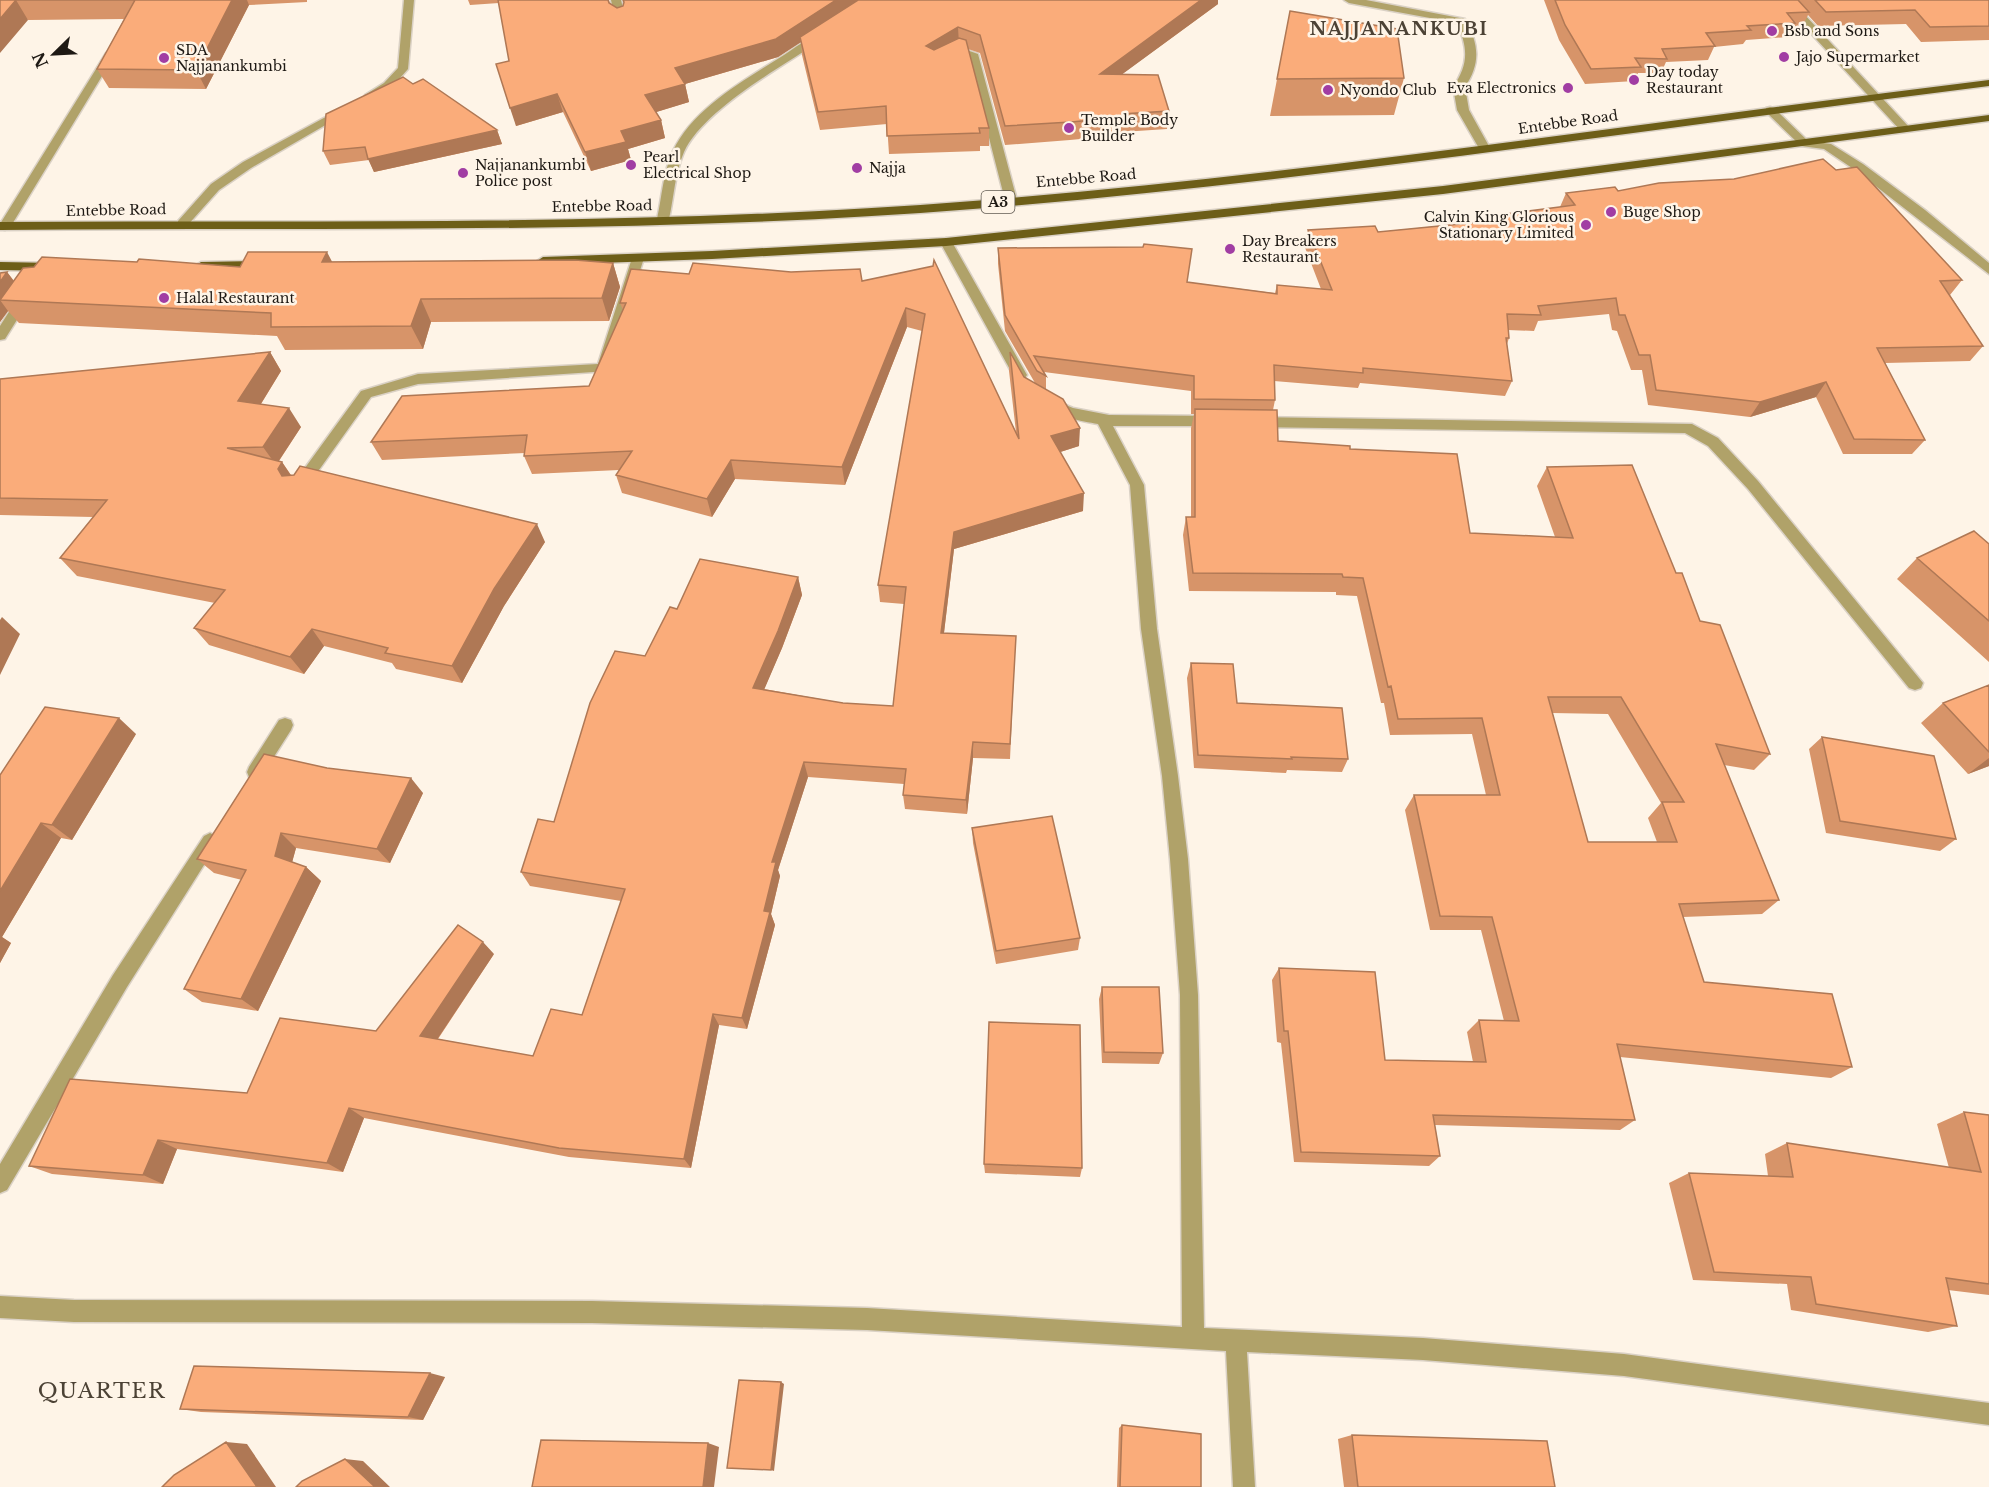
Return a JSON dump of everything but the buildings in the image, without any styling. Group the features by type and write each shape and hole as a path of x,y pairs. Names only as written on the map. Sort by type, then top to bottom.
{"main road":[{"name":"Entebbe Road","path":"2,226 418,225 770,218 978,205 1197,183 1989,83"},
{"name":"A3","path":"532,261 638,258 946,242 1431,191 1805,144 1989,118"},
{"path":"188,266 269,265"},
{"path":"0,266 72,267"}],"street":[{"path":"182,224 215,187 368,97 395,77 403,69 409,0"},
{"path":"616,0 621,21"},
{"path":"1348,0 1461,21 1474,51 1469,74 1459,87 1463,110 1484,148"},
{"path":"1785,0 1905,129"},
{"path":"663,219 678,151 694,127 729,99 827,31"},
{"path":"2,226 117,43"},
{"path":"942,59 958,50 973,54 1011,200"},
{"path":"1770,110 1805,144 1827,146 1859,167 1921,213 1989,270"},
{"path":"946,242 1034,394 1066,412 1103,420 1687,428 1713,442 1753,485 1915,683"},
{"path":"298,488 366,394 418,379 603,368 638,258"},
{"path":"0,336 49,267"},
{"path":"1103,420 1137,485 1149,629 1170,776 1179,860 1189,995 1193,1338"},
{"path":"247,784 285,725"},
{"path":"0,1183 120,981 222,823"},
{"path":"0,1307 74,1311 640,1313 867,1319 1236,1341 1424,1349 1624,1365 1989,1414"},
{"path":"1236,1341 1244,1487"}],"place":[{"name":"Bsb and Sons","path":"1772,31"},
{"name":"Jajo Supermarket","path":"1784,57"},
{"name":"SDA Najjanankumbi","path":"164,58"},
{"name":"Day today Restaurant","path":"1634,80"},
{"name":"Eva Electronics","path":"1568,88"},
{"name":"Nyondo Club","path":"1328,90"},
{"name":"Temple Body Builder","path":"1069,128"},
{"name":"Pearl Electrical Shop","path":"631,165"},
{"name":"Najja","path":"857,168"},
{"name":"Najjanankumbi Police post","path":"463,173"},
{"name":"Buge Shop","path":"1611,212"},
{"name":"Calvin King Glorious Stationary Limited","path":"1586,225"},
{"name":"Day Breakers Restaurant","path":"1230,249"},
{"name":"Halal Restaurant","path":"164,298"}],"district":[{"name":"NAJJANANKUBI","path":"1399,29"},
{"name":"QUARTER","path":"102,1391"}]}
